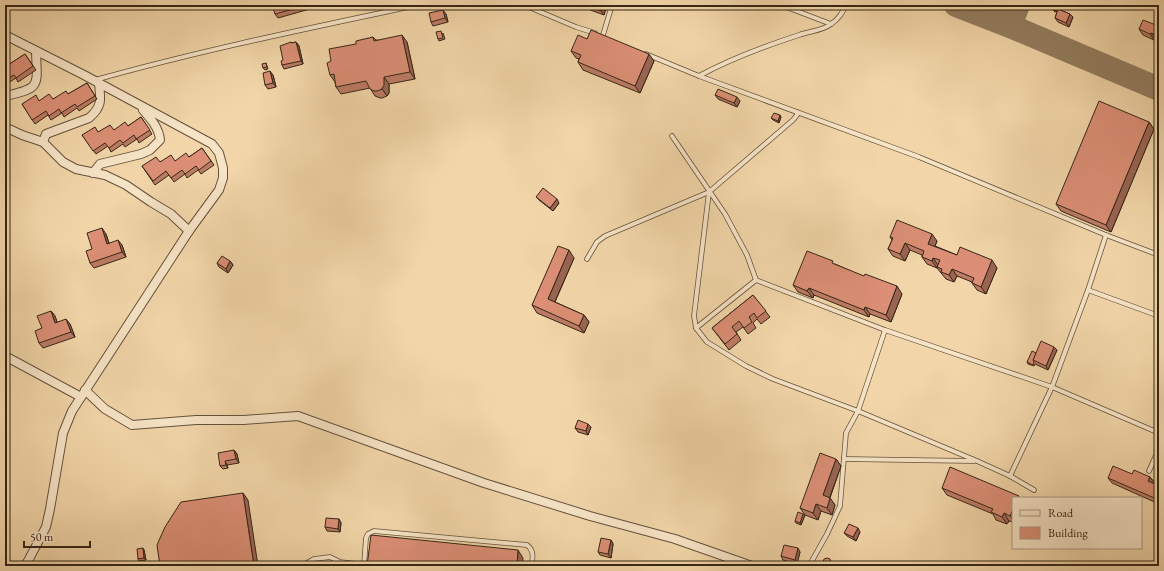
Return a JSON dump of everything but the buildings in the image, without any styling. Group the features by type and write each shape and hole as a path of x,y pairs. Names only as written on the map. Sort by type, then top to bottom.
{"street":[{"path":"5,35 212,144 219,153 222,161 223,173 223,178 218,190 189,231 72,411 63,433 46,527 24,566"},
{"path":"5,96 34,86 38,75 36,51"},
{"path":"43,142 46,134 93,114 99,107 101,99 96,82"},
{"path":"93,173 100,164 141,154 150,150 160,140 160,133 139,105"},
{"path":"5,127 43,142 63,162 76,169 105,175 126,185 171,214 189,231"},
{"path":"5,356 83,393 105,409 132,425 196,420 244,420 298,416 484,483 590,516 675,539 752,566"}],"lane":[{"path":"96,82 143,66 245,42 418,5"},
{"path":"524,5 576,27 610,38"},
{"path":"603,35 612,5"},
{"path":"781,5 831,24"},
{"path":"699,76 748,54 800,35 822,29 839,18 846,5"},
{"path":"644,53 699,76 919,157 1159,255"},
{"path":"587,259 597,242 605,236 709,192 793,120 797,115 797,112"},
{"path":"672,136 725,214 747,256 756,280 885,330 1052,387 1159,433"},
{"path":"709,192 694,316 696,328 707,342 746,366 773,379 858,411 977,461 1010,476 1034,490"},
{"path":"1010,476 1052,387 1088,290 1106,234"},
{"path":"696,328 756,280"},
{"path":"1088,290 1159,316"},
{"path":"809,566 827,534 840,506 846,434 858,411 885,330"},
{"path":"1150,471 1159,449"},
{"path":"844,459 977,461"},
{"path":"305,566 314,559 330,557 340,562 364,565 366,538 368,534 374,531 527,545 533,552 532,566"}],"taxiway":[{"path":"956,5 1010,26 1159,89"},
{"path":"1012,23 1010,26 1018,5"}]}
